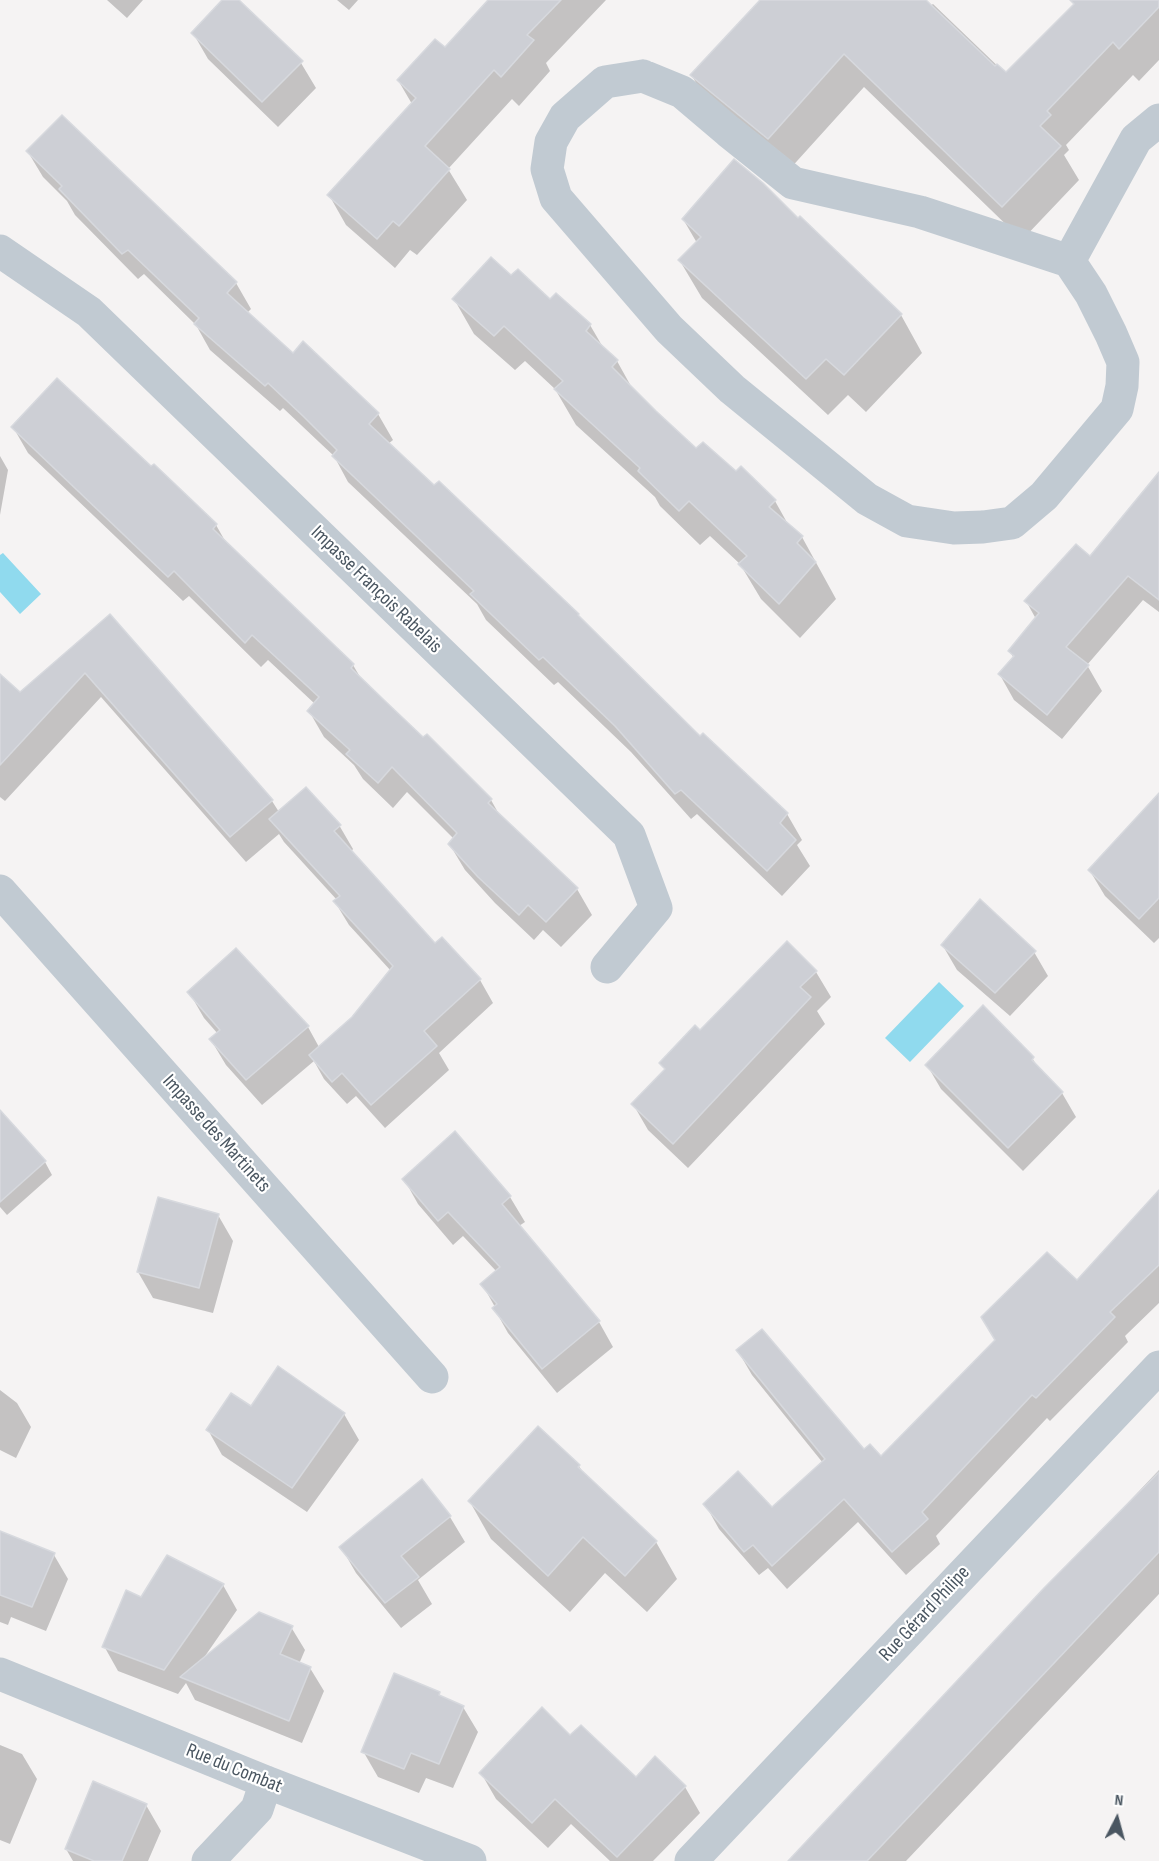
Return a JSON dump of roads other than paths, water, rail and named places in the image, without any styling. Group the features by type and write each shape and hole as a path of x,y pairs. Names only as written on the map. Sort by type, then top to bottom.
{"street":[{"path":"643,76 682,92 793,183 920,212 1068,261 1091,294 1123,362 1122,386 1117,409 1044,496 1012,523 983,528 954,528 907,521 867,499 732,389 669,329 556,198 547,169 551,142 565,117 605,82 643,76"},
{"path":"1068,261 1136,139 1159,120"},
{"name":"Impasse François Rabelais","path":"0,251 89,312 630,835 656,908 607,967"},
{"name":"Impasse des Martinets","path":"0,891 432,1377"},
{"name":"Rue Gérard Philipe","path":"691,1861 1159,1367"},
{"name":"Rue du Combat","path":"0,1674 266,1782 470,1861"},
{"path":"208,1861 257,1809 266,1782"}],"water":[{"path":"3,553 41,594 20,614 0,592 0,555"},
{"path":"939,982 964,1006 910,1062 885,1038"}]}
